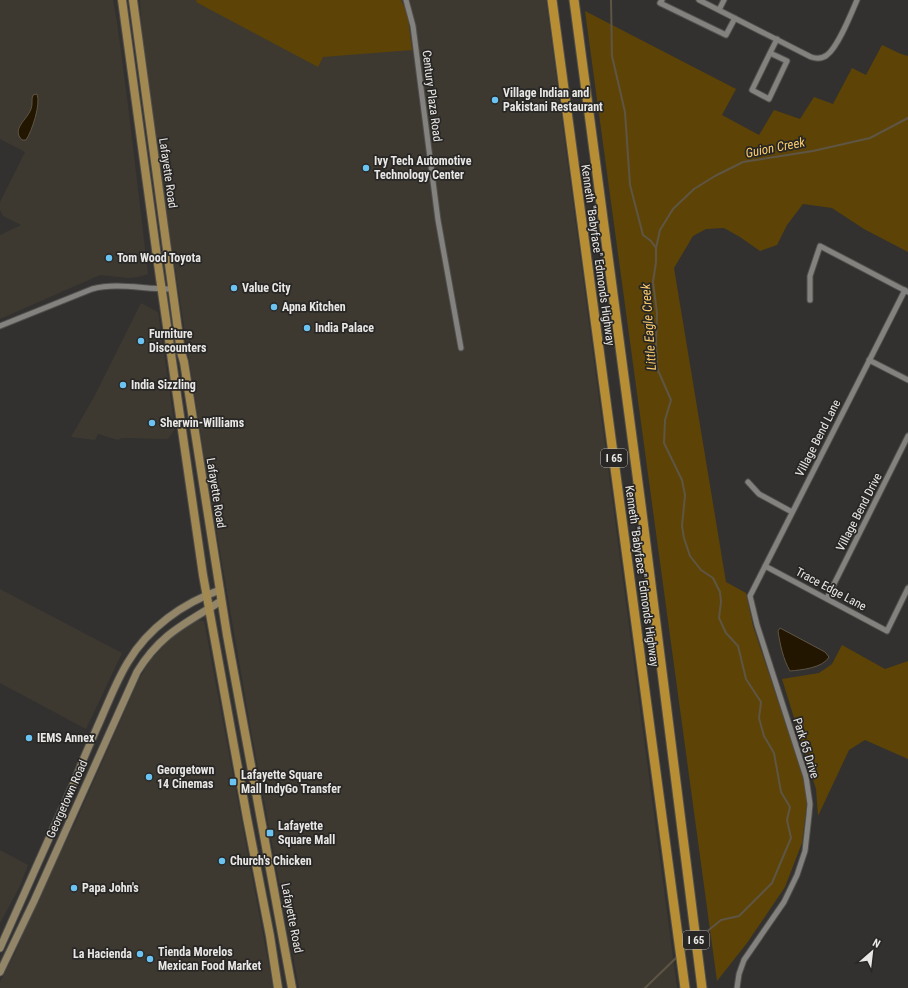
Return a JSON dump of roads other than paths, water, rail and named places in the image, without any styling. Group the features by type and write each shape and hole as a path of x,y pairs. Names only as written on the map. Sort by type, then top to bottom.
{"highway":[{"name":"Kenneth \"Babyface\" Edmonds Highway","path":"552,0 685,988"},
{"name":"Kenneth \"Babyface\" Edmonds Highway","path":"574,0 641,505 702,988"}],"main road":[{"name":"Lafayette Road","path":"122,0 195,520 207,595 246,814 270,936 278,988"},
{"name":"Lafayette Road","path":"133,0 181,352 184,362 221,600 292,988"},
{"name":"Georgetown Road","path":"0,948 76,778 117,681 127,664 146,638 159,625 177,612 207,595 220,590"},
{"name":"Georgetown Road","path":"0,972 34,901 137,672 149,654 166,636 183,623 221,600"}],"street":[{"name":"Century Plaza Road","path":"406,0 413,26 438,220 461,348"},
{"path":"662,0 660,3 726,35 735,18"},
{"path":"699,0 812,58 823,58 830,53 857,0"},
{"path":"719,10 724,0"},
{"path":"770,53 787,62 769,99 752,90 770,53 777,39"},
{"path":"810,300 810,276 820,246 906,291"},
{"path":"0,326 97,288 115,286 173,289"},
{"name":"Village Bend Lane","path":"750,596 869,360 906,291"},
{"path":"869,360 908,380"},
{"name":"Village Bend Drive","path":"827,598 908,436"},
{"path":"748,482 760,494 792,512"},
{"name":"Trace Edge Lane","path":"765,566 887,631 908,588"},
{"name":"Park 65 Drive","path":"736,988 744,960 784,902 797,875 805,851 810,804 806,777 758,626 750,596"}],"waterway":[{"name":"Little Eagle Creek","path":"611,0 612,56 625,112 630,185 643,235 651,241 656,248 656,262 653,282 657,313 657,368 671,400 665,420 664,443 682,480 685,495 682,526 684,538 690,556 701,570 713,578 720,592 721,602 719,618 726,633 738,646 746,679 761,702 759,718 764,736 774,753 781,792 790,807 787,820 791,838 772,883 739,916 721,920 698,939"},
{"name":"Guion Creek","path":"656,248 660,230 673,209 694,189 715,176 743,162 813,151 870,138 908,118"},
{"name":"Little Eagle Creek","path":"683,952 693,943"},
{"name":"Little Eagle Creek","path":"645,988 678,956"}],"place":[{"name":"Village Indian and Pakistani Restaurant","path":"495,100"},
{"name":"Ivy Tech Automotive Technology Center","path":"366,168"},
{"name":"Tom Wood Toyota","path":"109,258"},
{"name":"Value City","path":"234,288"},
{"name":"Apna Kitchen","path":"274,307"},
{"name":"India Palace","path":"307,328"},
{"name":"Furniture Discounters","path":"141,341"},
{"name":"India Sizzling","path":"123,385"},
{"name":"Sherwin-Williams","path":"152,423"},
{"name":"IEMS Annex","path":"29,738"},
{"name":"Georgetown 14 Cinemas","path":"149,777"},
{"name":"Lafayette Square Mall IndyGo Transfer","path":"233,782"},
{"name":"Lafayette Square Mall","path":"270,833"},
{"name":"Church's Chicken","path":"222,861"},
{"name":"Papa John's","path":"74,888"},
{"name":"La Hacienda","path":"140,954"},
{"name":"Tienda Morelos Mexican Food Market","path":"150,959"}]}
